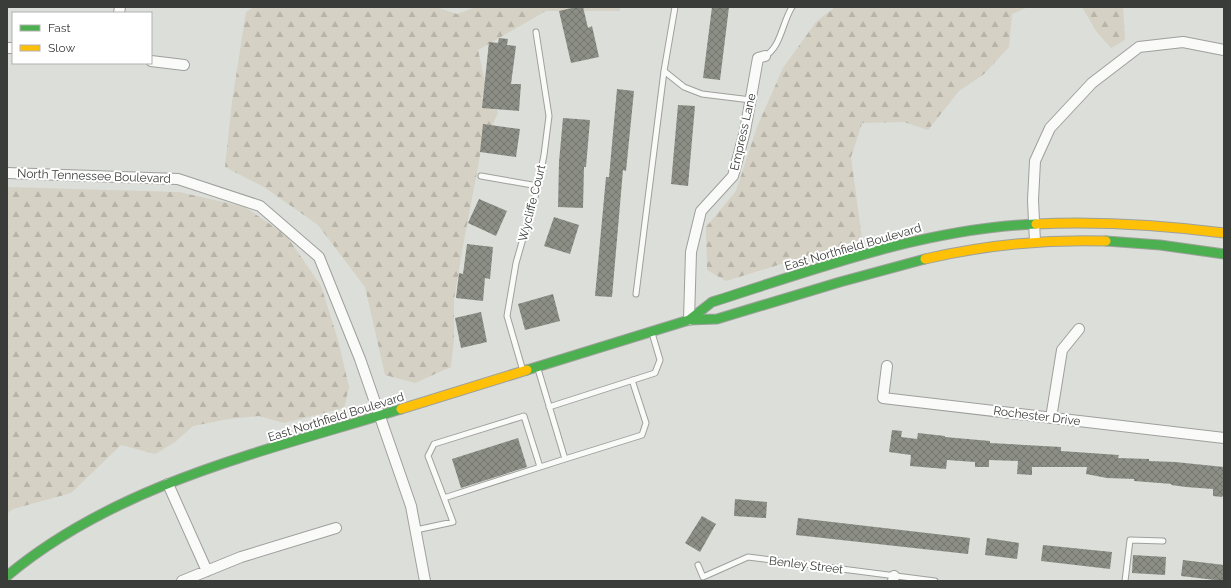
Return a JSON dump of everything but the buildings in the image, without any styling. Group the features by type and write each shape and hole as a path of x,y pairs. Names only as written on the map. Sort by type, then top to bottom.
{"main road":[{"name":"East Northfield Boulevard","path":"689,320 712,302 905,242 967,230 1034,222 1096,222 1168,225 1224,233"},
{"name":"East Northfield Boulevard","path":"7,576 17,566 80,523 168,484 213,467 689,320 717,320 893,267 966,251 1035,242 1112,242 1191,248 1224,254"}],"street":[{"path":"1035,242 1035,161 1050,128 1092,83 1139,47 1183,42 1224,50"},
{"name":"Empress Lane","path":"689,320 691,252 701,211 733,176 745,131 758,58 765,56"},
{"path":"152,61 184,65"},
{"name":"North Tennessee Boulevard","path":"7,173 178,179 260,206 319,257 360,359 411,506 425,581"},
{"path":"1051,418 1062,350 1079,329"},
{"name":"Rochester Drive","path":"887,366 883,398 1224,438"},
{"path":"168,484 207,571"},
{"path":"182,581 241,557 336,528"}],"lane":[{"path":"636,294 664,70 675,7"},
{"path":"765,56 772,52 778,41 782,25 792,7"},
{"name":"Wycliffe Court","path":"524,372 507,316 516,263 538,186 544,156 549,116 536,32"},
{"path":"664,70 684,87 702,94 751,100"},
{"path":"481,176 538,186"},
{"path":"549,407 655,373 660,360 651,332"},
{"path":"537,368 566,459"},
{"path":"444,498 642,435 646,423 632,380"},
{"path":"416,530 453,522 428,456 434,444 524,416 540,467"},
{"path":"1125,581 1130,540 1163,541"},
{"name":"Benley Street","path":"698,565 703,578 748,557 893,579 935,581"}],"green space":[{"path":"254,7 436,7 457,14 476,7 620,7 620,11 546,11 478,50 485,82 498,113 481,150 463,246 454,299 454,339 451,367 415,383 385,375 365,287 318,225 264,187 225,167 232,102 246,12"},
{"path":"835,7 1028,7 1012,14 1009,47 984,74 959,91 928,130 904,122 862,123 851,157 862,239 726,281 707,270 706,227 736,191 757,127 783,68 816,22"},
{"path":"1082,7 1123,7 1125,40 1111,48 1096,31"},
{"path":"7,187 179,192 245,207 286,235 321,286 338,340 349,387 344,408 284,423 259,416 228,419 193,426 175,442 155,454 121,445 71,493 13,509 7,514"}],"traffic: fast":[{"path":"689,320 712,302 872,252 953,234 994,227 1036,224"},
{"path":"1106,241 1160,245 1224,254"},
{"path":"527,370 689,320 717,319 840,282 925,259"},
{"path":"7,576 50,544 96,517 145,493 195,473 246,456 401,409"}],"traffic: slow":[{"path":"1036,224 1130,224 1224,233"},
{"path":"925,259 970,250 1015,244 1060,241 1106,241"},
{"path":"401,409 527,370"}]}
